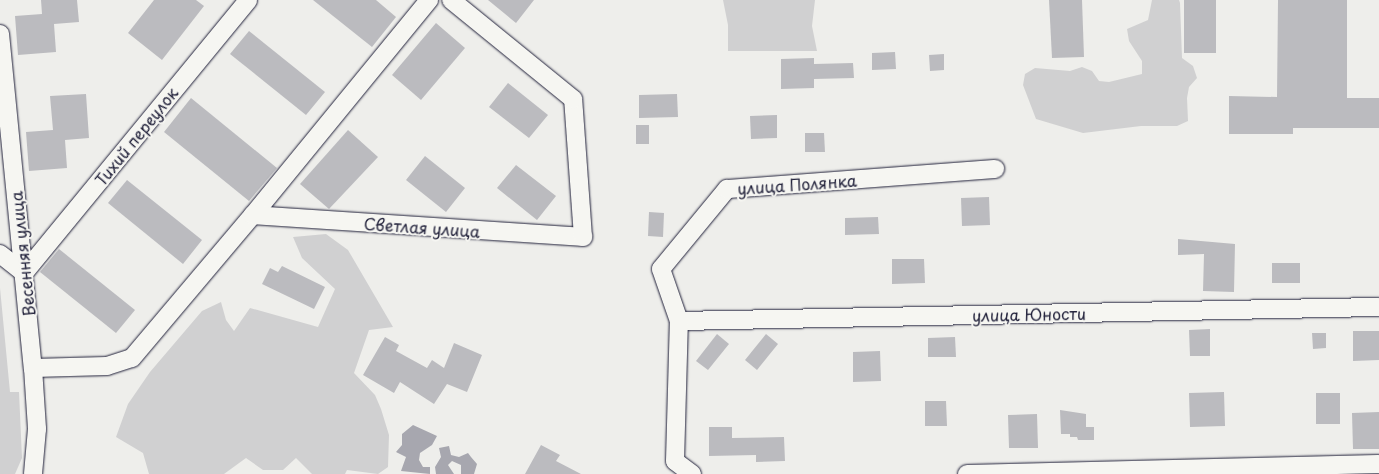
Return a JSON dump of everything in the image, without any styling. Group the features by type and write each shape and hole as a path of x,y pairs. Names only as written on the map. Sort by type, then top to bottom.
{"street":[{"name":"Тихий переулок","path":"24,273 248,0"},
{"path":"33,368 107,366 132,358 253,215 429,0"},
{"name":"Светлая улица","path":"253,215 583,237 573,99 451,0"},
{"name":"Весенняя улица","path":"0,34 33,368 36,429 33,474"},
{"name":"улица Полянка","path":"678,321 661,269 727,189 995,169"},
{"path":"0,254 24,273"},
{"name":"улица Юности","path":"678,321 1379,306"},
{"path":"678,321 675,461 692,474"},
{"path":"967,474 1379,464"}],"shaded area":[{"path":"723,0 815,0 812,26 817,51 728,51 728,25"},
{"path":"1152,0 1179,0 1180,3 1182,58 1193,66 1197,78 1189,87 1187,98 1188,121 1177,126 1141,126 1083,133 1036,119 1023,85 1025,74 1035,68 1070,71 1082,67 1092,71 1099,81 1109,82 1142,74 1142,61 1129,41 1127,29 1148,20"},
{"path":"326,234 348,250 393,327 369,330 354,373 375,395 381,409 389,435 388,467 378,474 347,470 345,474 312,474 296,458 283,470 263,470 246,458 224,474 149,474 143,453 116,437 128,404 150,372 202,311 221,302 226,320 234,331 250,308 318,327 335,289 302,258 293,237"},
{"path":"0,288 10,392 19,392 22,458 15,474 0,474"},
{"path":"413,425 437,436 432,445 420,453 419,460 423,467 430,467 430,474 401,471 406,457 396,452 402,445 402,434"},
{"path":"449,446 451,455 459,457 468,453 477,464 474,474 461,474 461,465 452,461 448,465 454,474 436,474 435,467 441,457 439,448"}],"building":[{"path":"41,0 77,0 79,22 54,24 56,52 18,55 15,16 42,14"},
{"path":"154,0 196,0 204,6 162,60 128,33"},
{"path":"313,0 376,0 396,17 372,47"},
{"path":"488,0 534,0 516,23"},
{"path":"1049,0 1082,0 1084,57 1052,58"},
{"path":"1184,0 1216,0 1216,53 1184,53"},
{"path":"1278,0 1347,0 1347,98 1379,98 1379,128 1293,128 1293,134 1229,134 1229,96 1277,97"},
{"path":"436,23 465,48 421,100 392,75"},
{"path":"249,31 325,92 306,115 230,54"},
{"path":"895,52 896,69 872,70 872,53"},
{"path":"944,54 944,70 930,71 929,55"},
{"path":"814,58 814,64 853,63 854,78 814,79 814,88 781,89 781,59"},
{"path":"508,83 548,115 529,138 489,107"},
{"path":"86,94 89,138 65,140 67,168 29,171 26,132 53,130 50,96"},
{"path":"677,94 678,117 639,118 639,95"},
{"path":"191,98 277,168 249,201 164,132"},
{"path":"777,115 777,138 751,139 750,116"},
{"path":"636,125 649,125 649,144 636,144"},
{"path":"348,130 378,157 329,209 300,184"},
{"path":"805,133 824,133 825,152 805,152"},
{"path":"425,156 465,188 446,212 406,180"},
{"path":"516,165 556,196 537,220 497,188"},
{"path":"127,180 202,240 183,264 108,203"},
{"path":"989,197 990,225 962,226 961,198"},
{"path":"649,212 664,213 663,237 648,236"},
{"path":"878,217 879,234 845,235 845,218"},
{"path":"1178,239 1235,244 1234,292 1203,291 1204,254 1178,255"},
{"path":"59,249 135,310 116,333 40,272"},
{"path":"892,259 924,259 925,283 892,284"},
{"path":"1272,263 1300,263 1300,283 1272,283"},
{"path":"282,266 325,287 314,309 262,284 270,268 278,272"},
{"path":"1210,329 1210,356 1190,356 1189,330"},
{"path":"1353,331 1379,331 1379,360 1353,361"},
{"path":"1312,333 1326,333 1326,348 1313,349"},
{"path":"717,334 729,344 708,370 696,361"},
{"path":"766,334 778,344 757,370 745,360"},
{"path":"385,337 399,345 396,351 427,368 432,360 444,368 454,343 482,355 467,392 447,384 434,404 400,382 394,393 363,375"},
{"path":"955,337 956,357 928,357 928,338"},
{"path":"880,351 881,381 853,382 853,352"},
{"path":"1224,392 1225,426 1190,427 1189,393"},
{"path":"1316,393 1340,393 1340,424 1316,424"},
{"path":"925,401 946,401 947,426 925,426"},
{"path":"1060,410 1086,414 1086,427 1094,427 1094,440 1078,440 1077,437 1070,437 1070,434 1061,434"},
{"path":"1379,412 1379,449 1353,449 1352,413"},
{"path":"1037,414 1038,448 1009,448 1008,415"},
{"path":"709,427 732,427 732,438 784,437 785,461 756,462 756,455 709,456"},
{"path":"541,445 560,455 556,461 581,474 525,474"}]}
